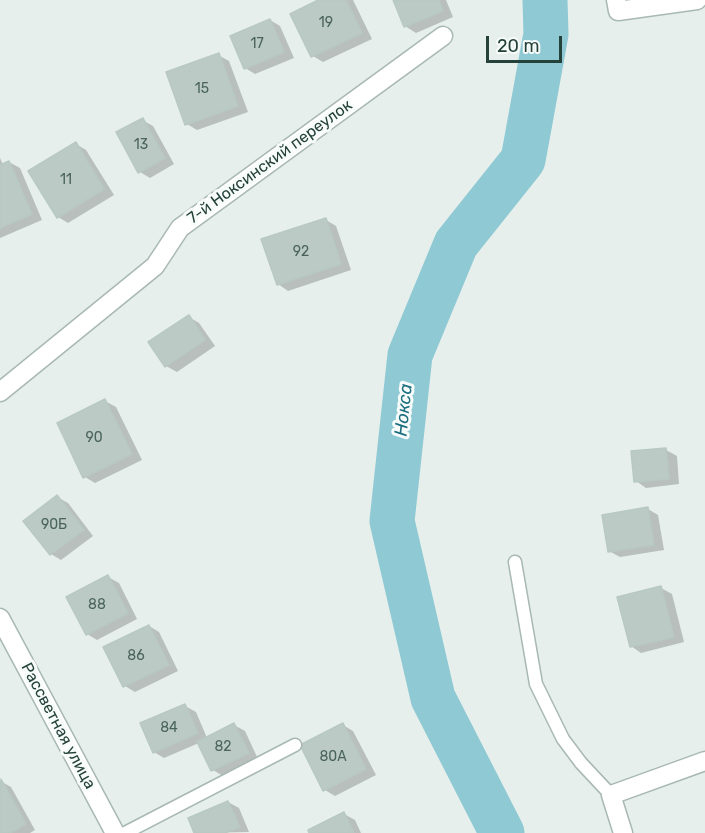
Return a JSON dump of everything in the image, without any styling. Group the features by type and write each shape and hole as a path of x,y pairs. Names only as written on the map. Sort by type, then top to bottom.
{"street":[{"path":"616,0 618,11 697,0"},
{"name":"7-й Ноксинский переулок","path":"0,392 155,266 180,228 443,36"},
{"name":"Рассветная улица","path":"0,618 115,833"},
{"path":"623,833 610,795 705,761"}],"lane":[{"path":"514,562 536,684 563,739 610,795"},
{"path":"125,833 295,746"}],"building":[{"path":"318,0 346,0 362,33 311,57 290,14"},
{"path":"393,0 439,0 443,11 404,27"},
{"path":"270,19 284,52 244,69 230,36"},
{"path":"219,53 238,106 185,125 166,72"},
{"path":"143,118 165,158 138,173 116,132"},
{"path":"76,142 104,189 57,218 28,171"},
{"path":"9,161 32,214 0,228 0,165"},
{"path":"326,218 341,264 277,285 261,239"},
{"path":"189,315 205,340 165,367 148,342"},
{"path":"105,399 132,454 83,478 57,423"},
{"path":"666,448 669,479 634,482 631,451"},
{"path":"57,495 84,530 50,555 23,521"},
{"path":"648,507 654,545 608,552 602,515"},
{"path":"108,575 128,613 86,635 66,597"},
{"path":"661,586 674,637 630,647 617,597"},
{"path":"149,625 169,665 123,687 103,647"},
{"path":"185,704 198,733 153,753 140,723"},
{"path":"234,723 249,753 211,771 197,742"},
{"path":"343,723 366,769 323,791 300,745"},
{"path":"1,779 26,824 10,833 0,833"},
{"path":"228,801 240,827 225,833 194,833 188,818"},
{"path":"344,812 354,833 309,833 308,830"}],"waterway":[{"name":"Нокса","path":"502,833 433,698 392,521 410,355 456,244 523,160 546,34 545,0"}]}
